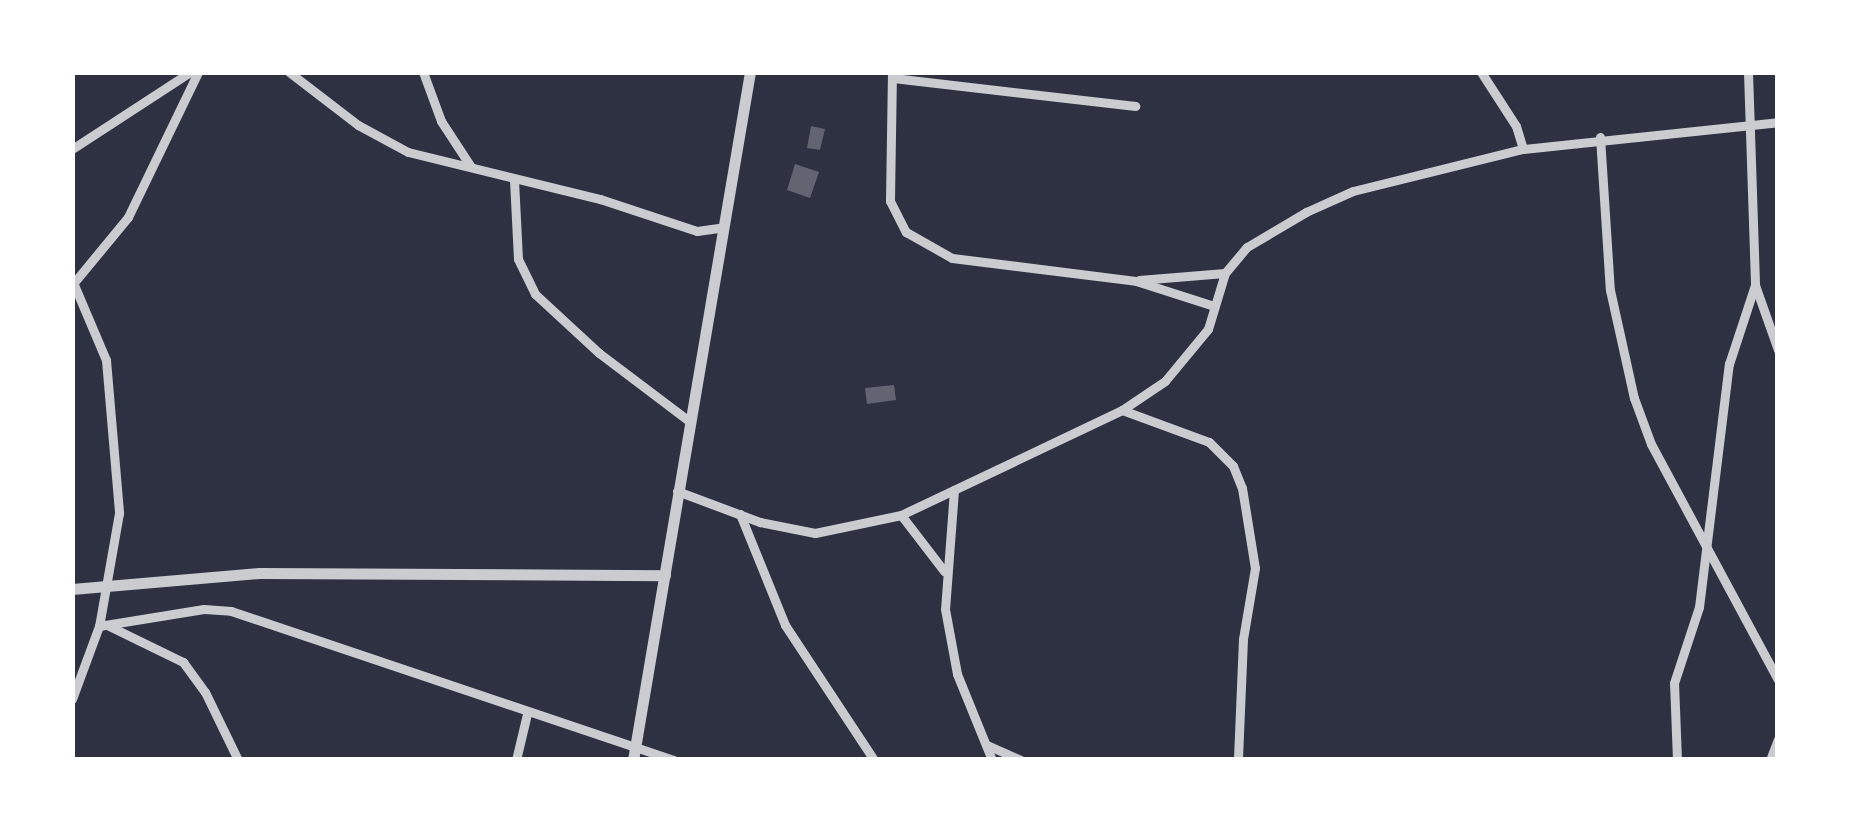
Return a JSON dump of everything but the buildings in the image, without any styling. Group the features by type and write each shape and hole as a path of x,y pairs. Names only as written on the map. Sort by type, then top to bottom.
{"street":[{"path":"72,149 190,72"},
{"path":"72,699 103,625 103,586 119,513 117,449 103,348 73,283 128,218 198,72"},
{"path":"289,72 391,145 696,231 724,227"},
{"path":"423,72 441,122 473,170"},
{"path":"633,760 750,72"},
{"path":"1481,72 1509,112 1523,149"},
{"path":"1748,72 1745,123 1756,285 1778,350"},
{"path":"1135,106 892,75 890,201 900,227 952,258 1136,281 1214,306"},
{"path":"677,491 740,514 815,533 901,515 1122,410 1189,359 1225,273 1266,234 1353,191 1523,149 1600,137 1778,122"},
{"path":"1600,137 1610,290 1634,398 1707,549 1778,680"},
{"path":"514,180 518,259 536,294 598,353 690,421"},
{"path":"1136,281 1225,273"},
{"path":"1677,760 1674,683 1694,634 1729,364 1756,285"},
{"path":"1122,410 1209,442 1233,466 1242,488 1255,568 1243,639 1238,760"},
{"path":"954,490 944,571 957,674 992,760"},
{"path":"740,514 785,625 874,760"},
{"path":"901,515 944,571"},
{"path":"72,589 259,572 665,575"},
{"path":"103,625 231,611 527,714 674,760"},
{"path":"103,625 182,662 205,692 238,760"},
{"path":"516,760 527,714"},
{"path":"1770,760 1778,739"},
{"path":"986,744 1021,760"}]}
